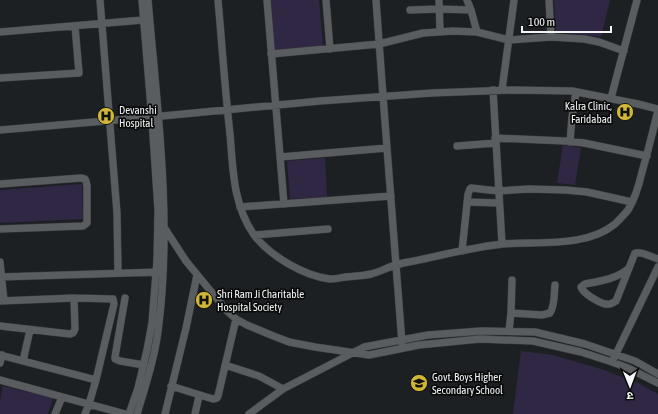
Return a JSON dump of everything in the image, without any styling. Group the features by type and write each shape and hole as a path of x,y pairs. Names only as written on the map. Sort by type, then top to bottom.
{"street":[{"path":"100,0 117,212 118,273"},
{"path":"137,414 150,370 158,331 160,272 164,228 164,209 142,0"},
{"path":"129,414 144,365 160,272 157,260 158,218 155,117 148,0"},
{"path":"0,130 110,121 155,117 227,110 275,105 383,96 493,90 556,90 576,92 611,98 658,110 638,188 627,212 614,224 602,232 588,237 568,241 502,244 396,265 372,273 355,276 334,279 322,278 286,262 264,245 255,235 246,222 240,207 233,172 227,110 218,0"},
{"path":"267,0 284,204"},
{"path":"326,0 330,49"},
{"path":"376,0 403,348"},
{"path":"439,0 440,31"},
{"path":"467,0 478,32"},
{"path":"502,90 514,0"},
{"path":"548,0 551,37"},
{"path":"611,98 637,0"},
{"path":"410,10 471,10"},
{"path":"0,32 143,20"},
{"path":"0,78 79,73 75,26"},
{"path":"271,54 379,44 440,31 478,32 509,40 551,37 584,39 599,42 624,51"},
{"path":"493,90 502,244"},
{"path":"570,142 576,92"},
{"path":"456,146 496,141 570,142 603,146 647,156"},
{"path":"280,157 387,148"},
{"path":"0,184 84,178 87,186 87,223 83,226 0,229"},
{"path":"462,251 468,194 470,189 474,188 498,191 529,189 566,190 632,202"},
{"path":"240,207 391,196"},
{"path":"467,202 499,203"},
{"path":"158,218 186,261 223,307 236,319 247,325 289,342 369,355 419,345 480,339 533,341 581,352 612,362 658,383"},
{"path":"255,235 328,229"},
{"path":"628,270 615,277 585,284 582,289 588,295 597,300 606,304 612,304 616,300 635,253 638,252 658,259"},
{"path":"0,262 2,301 74,298 113,299 113,307 96,380 85,414"},
{"path":"612,362 658,268"},
{"path":"1,277 160,272"},
{"path":"165,414 197,275"},
{"path":"509,331 512,313 512,280"},
{"path":"512,313 542,315 550,313 553,306 555,285"},
{"path":"0,326 70,334 73,333 75,329 74,298"},
{"path":"125,298 115,359 120,362 144,365"},
{"path":"171,386 199,396 212,399 217,398 236,319"},
{"path":"23,361 30,330"},
{"path":"249,414 283,389 364,346 428,335 480,330 535,332 585,344 635,361 658,374"},
{"path":"0,363 1,355 96,380"},
{"path":"225,365 259,376 283,389"},
{"path":"0,380 125,414"},
{"path":"195,414 199,396"},
{"path":"55,414 62,397"}],"shaded area":[{"path":"271,0 319,0 323,46 275,50"},
{"path":"554,0 610,0 601,37 556,32"},
{"path":"563,145 581,148 575,185 557,183"},
{"path":"325,158 327,197 290,199 287,161"},
{"path":"82,184 83,219 0,223 0,190"},
{"path":"521,351 553,355 601,369 638,383 658,394 658,414 513,414"},
{"path":"3,386 53,398 48,414 0,414 0,400"}],"place":[{"name":"Kalra Clinic, Faridabad","path":"625,112"},
{"name":"Devanshi Hospital","path":"106,116"},
{"name":"Shri Ram Ji Charitable Hospital Society","path":"204,300"},
{"name":"Govt. Boys Higher Secondary School","path":"419,383"}]}
